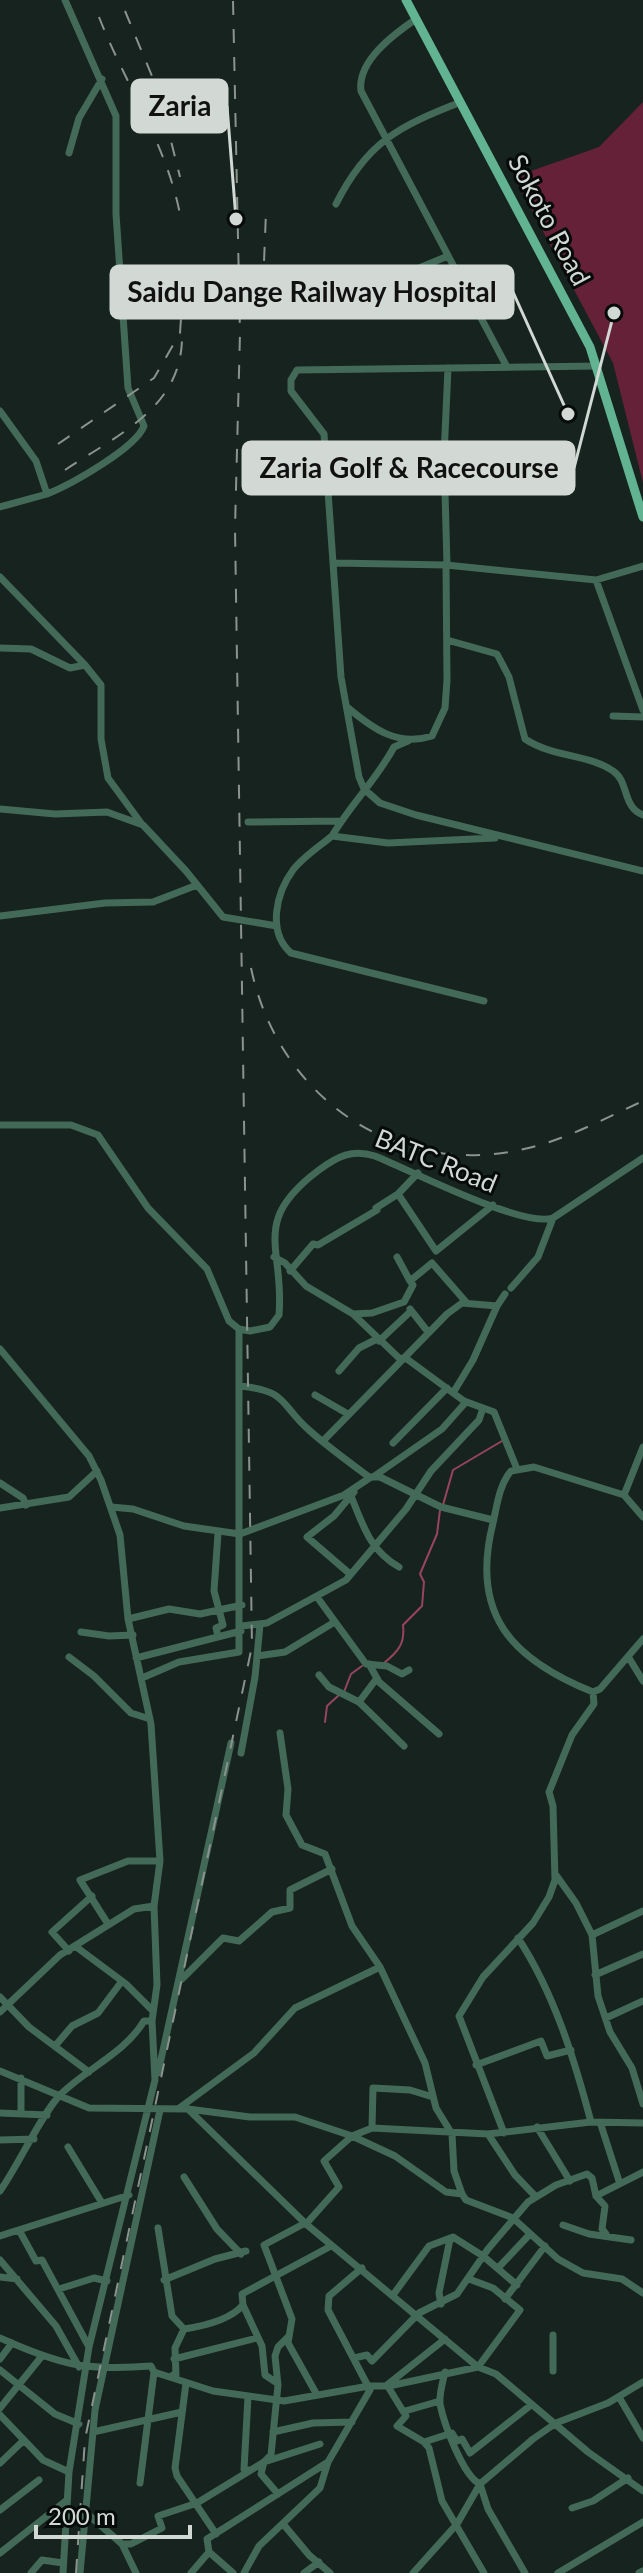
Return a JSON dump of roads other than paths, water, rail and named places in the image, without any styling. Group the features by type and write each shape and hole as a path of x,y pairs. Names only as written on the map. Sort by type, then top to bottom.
{"main road":[{"name":"Sokoto Road","path":"406,0 556,277 598,366 643,517"},
{"name":"Sokoto Road","path":"413,0 596,345 643,497"}],"street":[{"path":"0,507 47,494 130,444 144,426 143,417 128,393 116,214 118,130 102,79 65,0"},
{"path":"416,19 382,47 360,79 361,91 507,367"},
{"path":"69,153 79,118 102,79"},
{"path":"336,204 358,164 385,137 396,129 461,102"},
{"path":"373,287 448,256"},
{"path":"598,366 297,370 291,380 291,391 324,434 346,707 364,789 380,803 643,871"},
{"path":"448,368 444,456 448,579 445,708 432,736 394,747 379,775 364,789 332,836 294,869 280,894 273,925 284,947 291,953 484,1001"},
{"path":"0,411 36,461 47,494"},
{"path":"335,563 447,565 596,580 643,566"},
{"path":"448,579 458,566"},
{"path":"0,577 101,685 101,739 108,778 143,825 226,919 273,925"},
{"path":"596,580 643,710"},
{"path":"447,640 497,654 509,677 525,739 544,750 611,769 619,775 624,794 634,809 643,815"},
{"path":"0,648 31,649 70,668 85,665"},
{"path":"346,707 370,726 408,741"},
{"path":"613,716 643,717"},
{"path":"0,809 55,814 107,812 143,825"},
{"path":"248,822 341,821"},
{"path":"332,836 388,843 502,837"},
{"path":"0,916 105,903 153,902 197,885"},
{"path":"0,1125 78,1126 98,1135 148,1208 202,1261 215,1282 225,1314 239,1329 242,1628 238,1653 179,1662 142,1678"},
{"name":"BATC Road","path":"239,1329 258,1331 276,1321 279,1306 275,1236 286,1200 337,1157 355,1151 537,1221 553,1218"},
{"path":"393,1443 450,1391 473,1360 497,1306 538,1257 553,1218 643,1158"},
{"path":"290,1271 313,1244 318,1245 377,1209 398,1194 418,1173"},
{"path":"398,1194 436,1251 493,1205"},
{"path":"274,1257 314,1292 353,1314 404,1361 407,1359 466,1402 497,1416 517,1469"},
{"path":"353,1314 401,1303 413,1285 397,1257"},
{"path":"410,1281 432,1263 466,1302 497,1306"},
{"path":"324,1440 404,1361 428,1332 466,1302"},
{"path":"401,1303 428,1332"},
{"path":"339,1371 359,1348 378,1340 411,1311"},
{"path":"0,1349 80,1443 97,1471 120,1535 128,1619 150,1719 160,1861 154,1906 157,1985 152,2021 154,2087"},
{"path":"240,1386 265,1389 277,1395 304,1426 372,1477 412,1496 493,1520"},
{"path":"315,1395 348,1414"},
{"path":"350,1574 307,1537 353,1492 442,1429 466,1402"},
{"path":"136,1658 260,1625 317,1597 350,1574 375,1548 412,1496 479,1420 483,1408"},
{"path":"624,1495 643,1447"},
{"path":"593,1692 531,1659 502,1627 484,1575 493,1520 505,1478 517,1469 534,1467 624,1495 643,1517"},
{"path":"0,1508 74,1494 97,1471"},
{"path":"0,1483 23,1498 26,1505"},
{"path":"111,1507 218,1533 240,1534 353,1492"},
{"path":"353,1492 361,1524 375,1548 399,1567"},
{"path":"218,1533 214,1591 223,1625 216,1628 218,1636"},
{"path":"317,1597 377,1678 439,1734"},
{"path":"128,1619 169,1609 200,1614 242,1605"},
{"path":"257,1656 285,1652 333,1623 333,1620"},
{"path":"241,1753 260,1625"},
{"path":"81,1632 133,1635"},
{"path":"593,1692 629,1658 643,1639"},
{"path":"69,1657 94,1676 131,1713 150,1719"},
{"path":"629,1658 643,1681"},
{"path":"369,1664 387,1666 402,1674 409,1670"},
{"path":"319,1675 329,1687 359,1702 404,1746"},
{"path":"359,1702 377,1678"},
{"path":"504,2133 459,2020 460,2010 533,1923 549,1897 555,1874 549,1792 572,1735 594,1704 593,1692"},
{"path":"280,1733 288,1789 286,1815 302,1845 325,1854 352,1926 380,1967 425,2063 433,2097 452,2134 454,2171 462,2194 466,2200 513,2218 558,2259 583,2273 622,2279 643,2293"},
{"path":"63,2573 69,2472 79,2424 84,2368 180,1980 231,1743"},
{"path":"108,1924 80,1880 128,1861 160,1861"},
{"path":"180,1980 223,1938 239,1941 272,1912 290,1908 290,1890 332,1869"},
{"path":"555,1874 576,1903 592,1935 595,1975 606,2018 632,2068 643,2104"},
{"path":"92,1896 52,1932 72,1949 122,1981 153,2011"},
{"path":"0,2012 37,1973 108,1924 134,1909 154,1906"},
{"path":"592,1935 643,1911"},
{"path":"518,1938 537,1967 619,2181"},
{"path":"595,1975 643,1954"},
{"path":"177,2109 254,2053 295,2008 380,1967"},
{"path":"55,2046 72,2026 98,2013 122,1981"},
{"path":"0,1997 8,2007 89,2072"},
{"path":"606,2018 643,2001"},
{"path":"0,2191 59,2096 128,2043 144,2021 152,2021"},
{"path":"476,2065 541,2041 547,2056 571,2050"},
{"path":"0,2071 89,2108 188,2109 250,2117 295,2117 352,2136 395,2156 446,2192 462,2194"},
{"path":"21,2078 21,2112"},
{"path":"372,2128 373,2088 410,2090 433,2097"},
{"path":"188,2109 331,2246 362,2268 478,2367 496,2374 588,2452 643,2491"},
{"path":"80,2573 93,2432 160,2110"},
{"path":"0,2113 47,2115"},
{"path":"317,2395 288,2343 292,2319 264,2245 306,2223 339,2187 324,2161 352,2136 372,2128 488,2134 596,2122 643,2123"},
{"path":"537,2127 570,2181"},
{"path":"488,2134 515,2175 536,2197"},
{"path":"0,2140 34,2139"},
{"path":"68,2147 102,2203"},
{"path":"596,2196 619,2181 643,2173"},
{"path":"354,2358 367,2355 372,2361 417,2315 457,2294 513,2218 536,2197 587,2174 592,2178 596,2196 605,2206 602,2229 606,2234"},
{"path":"0,2178 10,2177"},
{"path":"164,2280 215,2259 244,2252 217,2229 184,2177"},
{"path":"0,2236 129,2195"},
{"path":"563,2225 589,2234 631,2239 641,2235"},
{"path":"158,2228 172,2316 184,2329"},
{"path":"19,2230 36,2261 42,2260 89,2347"},
{"path":"498,2268 530,2234"},
{"path":"441,2304 439,2293 450,2239"},
{"path":"393,2295 429,2246 450,2239 460,2239 517,2285"},
{"path":"278,2385 275,2378 265,2375 263,2348 243,2305 242,2294 331,2246"},
{"path":"505,2299 545,2246"},
{"path":"0,2260 56,2326 84,2368"},
{"path":"245,2573 259,2546 320,2488 328,2462 370,2390 328,2310 328,2299 362,2268"},
{"path":"0,2277 17,2279"},
{"path":"59,2289 94,2278 107,2281"},
{"path":"153,2369 186,2383 248,2397 293,2401 369,2386 388,2386 478,2367 520,2310 483,2282 469,2279"},
{"path":"184,2329 222,2319 243,2305"},
{"path":"0,2338 42,2356 84,2368 153,2369 176,2376 174,2359 184,2329"},
{"path":"553,2335 553,2371"},
{"path":"278,2494 261,2476 264,2462 271,2455 278,2385 275,2356 278,2347 288,2337"},
{"path":"174,2359 257,2338"},
{"path":"388,2386 445,2339"},
{"path":"0,2359 12,2343"},
{"path":"0,2408 42,2356"},
{"path":"140,2483 153,2369"},
{"path":"0,2370 55,2414 79,2424"},
{"path":"445,2372 440,2401 461,2460 471,2479 480,2484 488,2509 525,2573"},
{"path":"413,2573 457,2524 480,2484 556,2423 608,2403 643,2382"},
{"path":"186,2383 175,2468 178,2478 216,2534"},
{"path":"388,2386 406,2413 440,2401"},
{"path":"388,2386 406,2416 397,2426 424,2442 442,2501 484,2573"},
{"path":"248,2397 244,2469 250,2470"},
{"path":"619,2397 643,2438"},
{"path":"608,2403 624,2407"},
{"path":"461,2460 531,2405"},
{"path":"93,2432 146,2423 182,2412"},
{"path":"0,2415 43,2460 69,2472"},
{"path":"273,2432 313,2423 352,2422"},
{"path":"424,2442 451,2433"},
{"path":"451,2433 457,2441 462,2439 470,2453"},
{"path":"0,2463 24,2440"},
{"path":"122,2544 131,2544 162,2528 158,2516 164,2512 197,2503 264,2462 320,2444"},
{"path":"233,2573 209,2552 207,2539 328,2462"},
{"path":"572,2508 593,2501 628,2478"},
{"path":"0,2510 39,2480"},
{"path":"0,2553 67,2500"},
{"path":"85,2512 122,2544 136,2573"},
{"path":"558,2573 566,2565 594,2553 643,2522"},
{"path":"284,2525 330,2573"},
{"path":"191,2573 209,2552"},
{"path":"31,2573 42,2560 63,2563"},
{"path":"304,2573 319,2562"}],"waterway":[{"path":"443,1505 453,1470 502,1441"},
{"path":"384,1663 400,1646 403,1625 422,1606 424,1582 420,1574 437,1534 440,1510"},
{"path":"344,1692 351,1674 362,1666"},
{"path":"325,1722 327,1706 339,1695"}],"railway":[{"path":"76,2573 85,2439 252,1646 235,528 240,333 233,0"},
{"path":"125,11 159,93 180,177"},
{"path":"99,17 157,142 181,220"},
{"path":"256,316 263,287 266,212"},
{"path":"58,444 154,378 180,333 183,290"},
{"path":"65,470 125,431 159,401 171,383 179,362 182,337"},
{"path":"251,968 265,1014 287,1054 315,1089 349,1118 388,1139 430,1151 476,1155 524,1149 570,1134 643,1101"}],"place":[{"name":"Zaria","path":"236,219"},
{"name":"Zaria Golf & Racecourse","path":"614,313"},
{"name":"Saidu Dange Railway Hospital","path":"568,414"}]}
